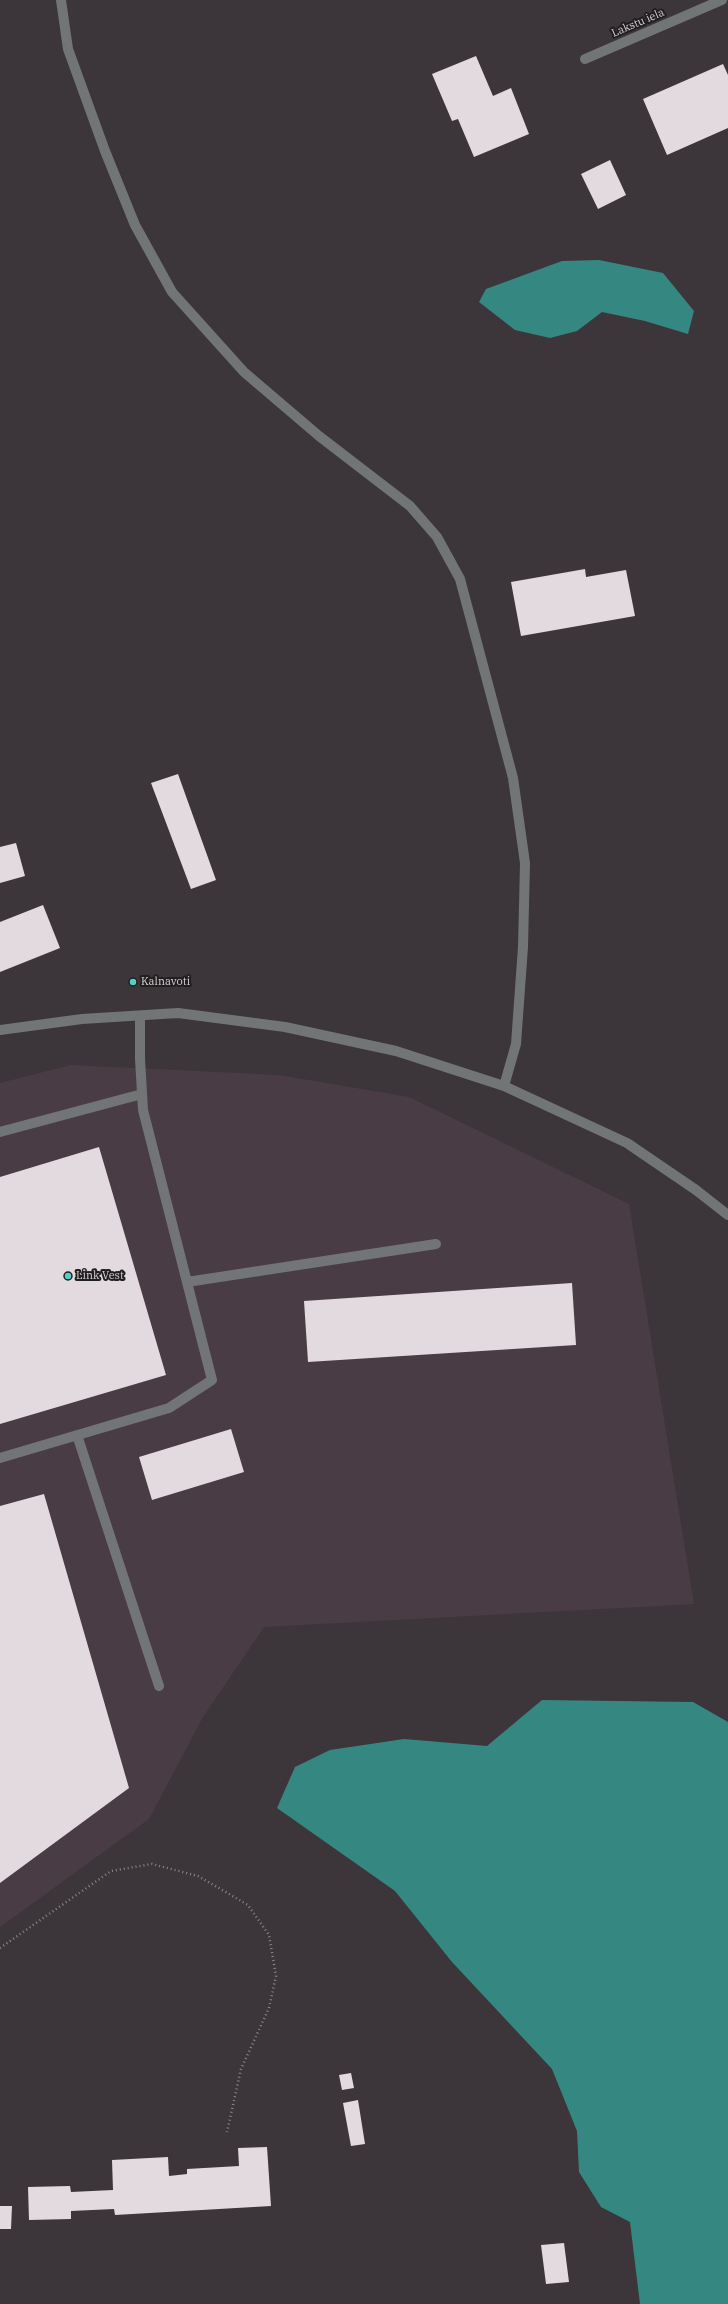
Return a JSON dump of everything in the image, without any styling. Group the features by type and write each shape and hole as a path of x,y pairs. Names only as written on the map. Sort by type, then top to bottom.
{"street":[{"path":"61,0 68,49 105,151 135,225 172,292 244,372 319,436 410,506 437,537 460,579 512,778 525,863 523,947 516,1044 504,1086"},
{"name":"Lakstu iela","path":"585,59 722,0"},
{"path":"0,1030 82,1019 178,1013 285,1027 396,1051 504,1086 627,1143 696,1190 728,1215"},
{"path":"0,1458 169,1408 212,1380 143,1110 140,1016"},
{"path":"0,1132 142,1094"},
{"path":"187,1282 436,1244"},
{"path":"77,1435 160,1686"}],"path":[{"path":"0,1948 111,1871 152,1864 198,1876 248,1905 269,1935 276,1976 269,2008 241,2069 227,2132"}],"shaded area":[{"path":"599,260 663,273 694,311 688,334 645,321 602,312 577,331 550,338 515,330 479,302 486,289 562,261"},
{"path":"71,1065 279,1075 409,1097 629,1204 694,1604 264,1627 203,1717 149,1819 0,1927 0,1083"},
{"path":"542,1700 693,1702 728,1722 728,2304 640,2304 630,2222 601,2207 579,2172 577,2131 552,2069 452,1962 395,1891 277,1808 295,1767 330,1750 404,1739 487,1746"}],"building":[{"path":"476,56 493,96 511,88 529,134 474,157 458,119 452,121 432,74"},
{"path":"723,64 728,75 728,128 667,155 643,99"},
{"path":"610,160 626,195 598,209 581,174"},
{"path":"585,569 586,577 626,570 635,616 521,636 511,582"},
{"path":"178,774 216,880 191,889 151,783"},
{"path":"16,843 25,876 0,883 0,847"},
{"path":"43,905 60,948 0,972 0,922"},
{"name":"Link Vest","path":"99,1147 166,1375 0,1424 0,1177"},
{"path":"572,1283 576,1345 308,1362 304,1301"},
{"path":"231,1429 244,1472 152,1500 139,1457"},
{"path":"44,1494 129,1788 0,1883 0,1506"},
{"path":"351,2073 354,2088 342,2090 339,2075"},
{"path":"358,2100 365,2144 351,2146 343,2103"},
{"path":"267,2147 271,2206 115,2215 114,2209 71,2211 71,2219 29,2220 28,2187 70,2186 71,2192 113,2190 112,2160 168,2157 169,2176 187,2174 187,2169 239,2166 238,2148"},
{"path":"0,2206 12,2206 11,2229 0,2229"},
{"path":"564,2243 569,2282 546,2284 541,2245"}],"place":[{"name":"Kalnavoti","path":"133,982"},
{"name":"Link Vest","path":"68,1276"}]}
